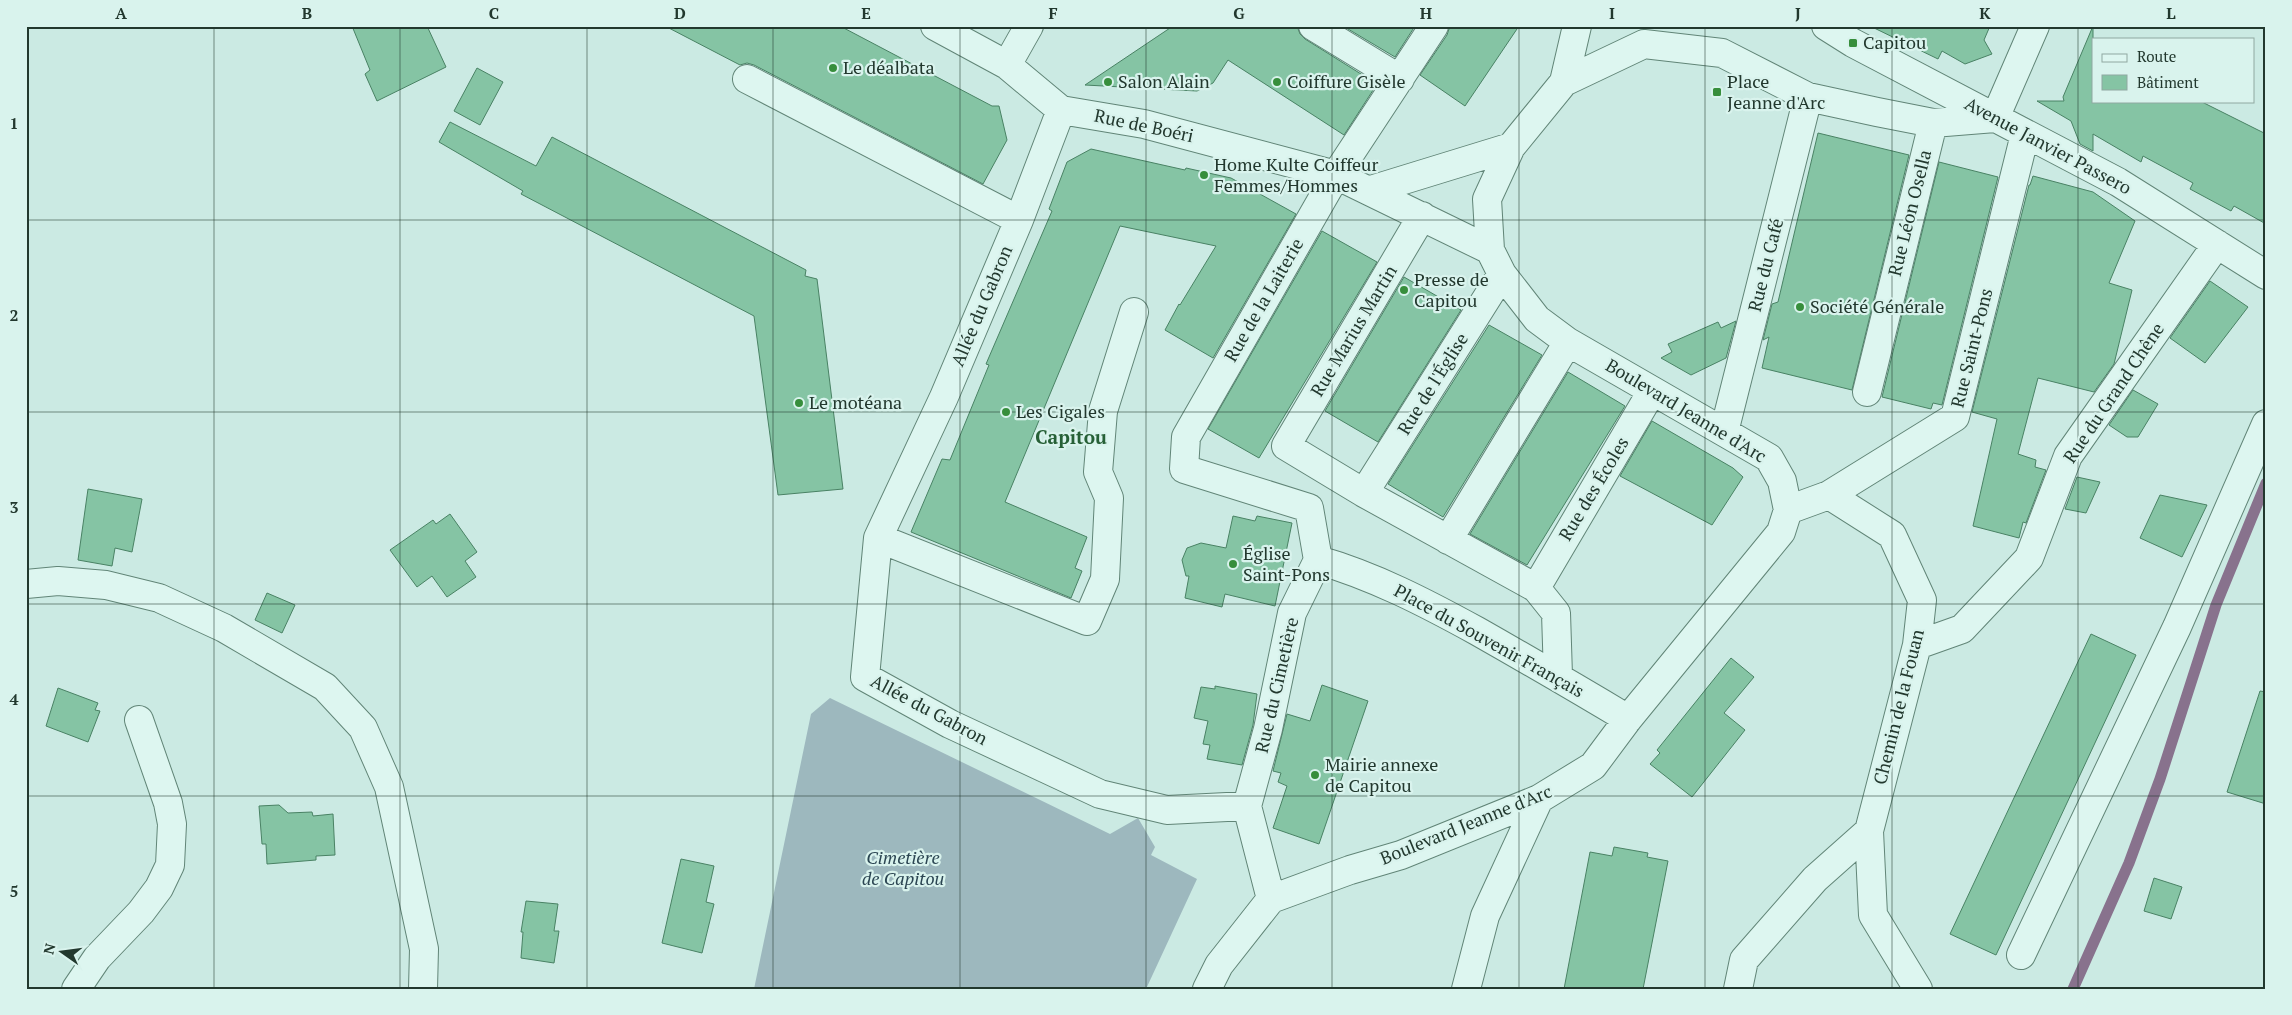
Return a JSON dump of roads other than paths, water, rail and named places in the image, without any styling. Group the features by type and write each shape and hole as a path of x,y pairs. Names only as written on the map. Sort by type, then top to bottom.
{"street":[{"path":"935,26 1007,64 1061,110"},
{"path":"1007,64 1029,26"},
{"path":"1313,26 1400,79"},
{"name":"Rue de la Laiterie","path":"1318,560 1309,508 1184,469 1186,437 1336,175 1434,26"},
{"path":"1564,82 1577,26"},
{"name":"Avenue Janvier Passero","path":"1826,26 1853,44 2118,182 2266,275"},
{"path":"1995,118 2035,26"},
{"name":"Boulevard Jeanne d'Arc","path":"1271,899 1350,870 1401,856 1539,798 1593,766 1628,719 1781,532 1788,510 1782,481 1769,458 1568,342 1537,319 1502,274 1490,250 1488,199 1511,147 1564,82 1644,44 1722,53 1808,97 1933,122 1995,118"},
{"path":"747,79 1019,220"},
{"name":"Rue du Café","path":"1724,432 1808,97"},
{"name":"Rue de Boéri","path":"1061,110 1144,124 1336,175 1371,190 1490,250"},
{"name":"Allée du Gabron","path":"1061,110 1019,220 944,397 878,538 865,677 950,724 1100,794 1167,810 1248,806"},
{"name":"Rue Léon Osella","path":"1867,392 1933,122"},
{"name":"Rue Saint-Pons","path":"1829,495 1955,417 2025,134"},
{"path":"1371,190 1511,147"},
{"name":"Rue Marius Martin","path":"1364,493 1286,446 1422,216"},
{"name":"Rue du Grand Chêne","path":"1917,645 1962,629 2029,558 2068,456 2217,244"},
{"name":"Rue de l'Église","path":"1364,493 1502,274"},
{"path":"878,538 1086,621 1104,578 1109,498 1098,472 1103,411 1134,312"},
{"path":"1448,540 1568,342"},
{"name":"Rue des Écoles","path":"1536,588 1652,391"},
{"path":"2021,955 2177,627 2266,424"},
{"path":"1364,493 1536,588 1556,613 1558,676"},
{"path":"1788,510 1829,495"},
{"name":"Chemin de la Fouan","path":"1829,495 1892,535 1922,600 1917,645 1869,831 1873,915 1918,989"},
{"name":"Place du Souvenir Français","path":"1318,560 1344,567 1414,597 1558,676 1628,719"},
{"name":"Rue du Cimetière","path":"1248,806 1268,729 1292,613 1318,560"},
{"path":"26,584 58,581 106,585 159,598 224,628 325,686 363,728 389,787 424,950 424,989"},
{"path":"76,989 97,958 141,912 159,888 170,865 172,824 168,803 139,720"},
{"path":"1466,989 1485,916 1539,798"},
{"path":"1207,989 1219,965 1271,899 1248,806"},
{"path":"1738,989 1744,960 1815,879 1869,831"}],"waterway":[{"path":"2073,989 2129,863 2160,779 2216,605 2266,483"}],"place":[{"name":"Capitou","path":"1853,43"},
{"name":"Le déalbata","path":"833,68"},
{"name":"Salon Alain","path":"1108,82"},
{"name":"Coiffure Gisèle","path":"1277,82"},
{"name":"Place Jeanne d'Arc","path":"1717,92"},
{"name":"Home Kulte Coiffeur Femmes/Hommes","path":"1204,175"},
{"name":"Presse de Capitou","path":"1404,290"},
{"name":"Société Générale","path":"1800,307"},
{"name":"Le motéana","path":"799,403"},
{"name":"Les Cigales","path":"1006,412"},
{"name":"Église Saint-Pons","path":"1233,564"},
{"name":"Mairie annexe de Capitou","path":"1315,775"}],"district":[{"name":"Capitou","path":"1071,437"}],"park label":[{"name":"Cimetière de Capitou","path":"903,868"}]}
